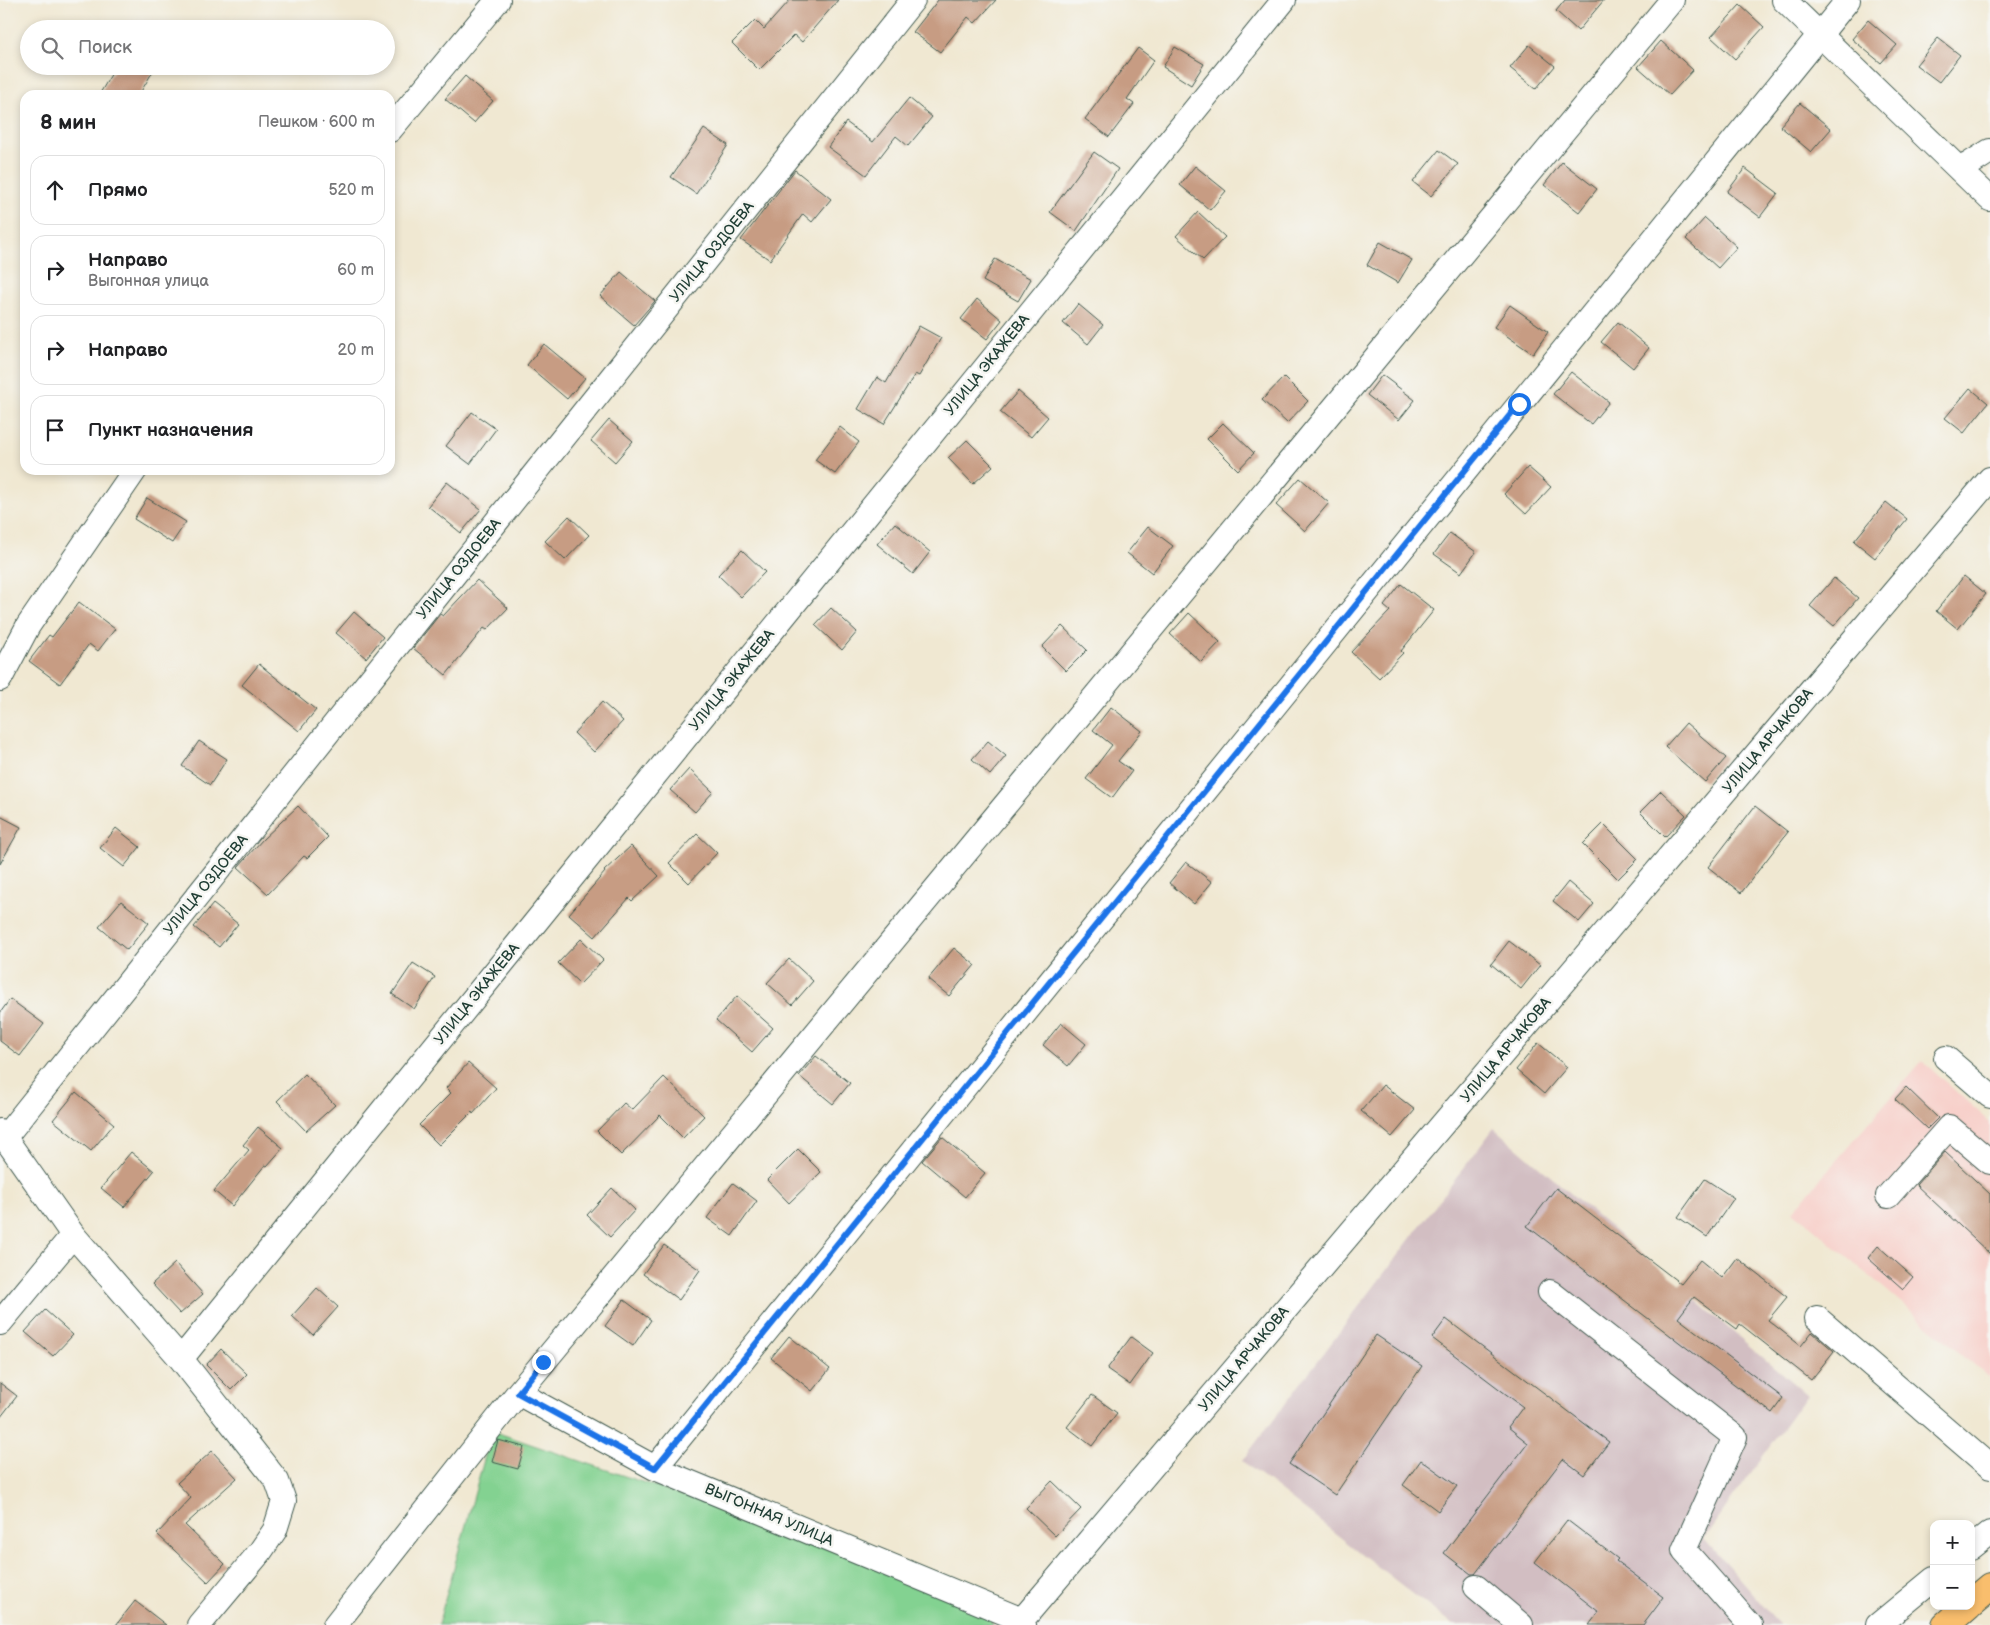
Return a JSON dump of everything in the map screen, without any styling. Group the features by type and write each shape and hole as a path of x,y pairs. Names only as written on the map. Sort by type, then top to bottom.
{"highway":[{"path":"1975,1600 1990,1587"},
{"path":"1946,1625 1963,1610"}],"street":[{"path":"395,124 498,0"},
{"name":"УЛИЦА ОЗДОЕВА","path":"2,1134 914,0"},
{"name":"УЛИЦА ЭКАЖЕВА","path":"181,1359 1284,0"},
{"path":"335,1625 518,1393 1672,0"},
{"path":"1784,0 1990,199"},
{"path":"655,1468 1848,0"},
{"path":"1960,170 1990,151"},
{"path":"0,679 28,626 132,475"},
{"name":"УЛИЦА АРЧАКОВА","path":"1023,1623 1990,479"},
{"path":"1946,1058 1990,1096"},
{"path":"1888,1196 1949,1127 1990,1162"},
{"path":"2,1134 74,1235 181,1359 277,1481 284,1501 276,1530 199,1625"},
{"path":"0,1323 74,1235"},
{"path":"1550,1292 1735,1437 1684,1550 1750,1625"},
{"path":"1817,1318 1990,1467"},
{"name":"ВЫГОННАЯ УЛИЦА","path":"518,1393 655,1468 1023,1623"},
{"path":"1975,1545 1990,1533"},
{"path":"1878,1625 1930,1582"},
{"path":"1476,1587 1520,1625"}],"shaded area":[{"path":"1922,1061 1990,1122 1990,1378 1793,1211"},
{"path":"1494,1128 1807,1395 1704,1538 1780,1625 1453,1625 1242,1461"}],"green space":[{"path":"492,1431 981,1597 993,1625 438,1625"}],"building":[{"path":"790,0 838,0 802,42 794,35 759,70 732,43 755,20 764,29"},
{"path":"938,0 996,0 975,23 968,17 940,52 913,32"},
{"path":"1565,0 1604,0 1578,31 1556,11"},
{"path":"1740,5 1764,27 1735,59 1711,37"},
{"path":"1868,20 1897,45 1881,63 1852,39"},
{"path":"1938,38 1960,55 1939,82 1916,65"},
{"path":"1661,41 1693,70 1670,95 1638,67"},
{"path":"1529,45 1555,66 1536,89 1510,68"},
{"path":"1175,47 1204,64 1191,85 1163,67"},
{"path":"1138,48 1154,60 1127,99 1134,104 1109,137 1085,119"},
{"path":"111,75 151,75 142,90 102,90"},
{"path":"465,76 493,101 474,123 445,99"},
{"path":"909,98 932,117 908,146 896,136 866,175 828,147 846,122 873,142"},
{"path":"1800,103 1831,129 1811,152 1780,126"},
{"path":"704,129 728,145 696,194 671,177"},
{"path":"1439,150 1458,164 1431,196 1413,182"},
{"path":"1094,152 1118,169 1076,231 1050,212"},
{"path":"1562,162 1597,189 1579,212 1544,185"},
{"path":"1195,166 1226,191 1210,210 1180,185"},
{"path":"1745,168 1778,193 1760,217 1727,192"},
{"path":"795,170 831,199 812,222 803,214 770,260 741,240"},
{"path":"1198,212 1225,237 1203,260 1176,236"},
{"path":"1705,218 1737,247 1718,268 1686,239"},
{"path":"1380,242 1412,260 1398,283 1367,265"},
{"path":"995,259 1031,279 1018,301 983,281"},
{"path":"621,272 655,301 634,325 600,296"},
{"path":"977,299 1002,320 987,339 961,319"},
{"path":"1078,304 1103,325 1088,344 1063,323"},
{"path":"1510,305 1548,332 1533,354 1494,327"},
{"path":"1618,322 1649,348 1633,368 1601,342"},
{"path":"919,326 941,338 919,376 915,374 884,424 858,409 877,377 886,383"},
{"path":"544,344 585,378 567,399 527,365"},
{"path":"1571,372 1609,402 1591,424 1553,394"},
{"path":"1382,375 1415,400 1399,420 1367,395"},
{"path":"1284,377 1308,401 1287,423 1262,400"},
{"path":"1970,388 1988,403 1964,433 1945,418"},
{"path":"1018,391 1048,417 1031,437 1000,412"},
{"path":"472,412 496,429 470,464 446,446"},
{"path":"609,420 633,441 615,462 591,441"},
{"path":"1223,423 1254,453 1238,470 1207,439"},
{"path":"840,427 859,442 835,474 815,460"},
{"path":"967,440 993,466 973,484 948,458"},
{"path":"1528,467 1551,487 1526,514 1504,494"},
{"path":"1300,478 1329,503 1305,531 1276,505"},
{"path":"447,482 481,509 461,533 428,506"},
{"path":"147,498 186,522 172,543 134,519"},
{"path":"1886,502 1907,519 1875,558 1854,541"},
{"path":"569,516 589,535 565,560 545,541"},
{"path":"895,523 930,552 913,574 877,544"},
{"path":"1148,527 1173,546 1152,573 1127,553"},
{"path":"1450,533 1476,552 1461,573 1434,554"},
{"path":"742,550 765,572 741,597 718,575"},
{"path":"1964,576 1986,594 1958,629 1936,611"},
{"path":"1834,578 1858,598 1834,626 1810,606"},
{"path":"477,580 508,608 487,630 484,628 446,675 413,648 440,614 443,616"},
{"path":"1401,584 1434,610 1401,651 1403,653 1379,678 1351,652 1390,611 1384,606"},
{"path":"79,602 115,629 98,651 89,644 60,684 29,661 49,635 52,637"},
{"path":"831,608 857,632 842,650 815,625"},
{"path":"354,612 383,637 366,658 336,633"},
{"path":"1189,613 1220,642 1201,662 1170,634"},
{"path":"1062,626 1087,650 1066,671 1042,647"},
{"path":"259,664 316,710 299,731 242,685"},
{"path":"602,702 623,721 594,752 574,733"},
{"path":"1111,707 1142,731 1118,761 1132,771 1112,798 1086,779 1112,745 1093,730"},
{"path":"1686,723 1726,758 1705,782 1665,747"},
{"path":"199,741 227,759 210,785 182,766"},
{"path":"988,741 1006,756 990,775 972,759"},
{"path":"689,769 713,792 695,812 670,790"},
{"path":"1661,791 1686,815 1665,837 1640,812"},
{"path":"298,806 328,837 307,858 304,856 268,894 238,867 263,839"},
{"path":"1755,806 1788,832 1741,893 1708,867"},
{"path":"0,816 21,827 0,864"},
{"path":"1603,824 1638,859 1618,879 1583,844"},
{"path":"116,828 140,847 124,867 100,848"},
{"path":"697,834 717,853 689,883 669,863"},
{"path":"631,846 659,876 632,901 629,898 595,937 569,914 604,871"},
{"path":"1186,862 1212,882 1194,904 1169,883"},
{"path":"1568,882 1594,904 1579,922 1553,901"},
{"path":"121,901 149,923 127,950 99,927"},
{"path":"213,904 238,924 219,947 194,927"},
{"path":"581,939 603,960 580,984 558,963"},
{"path":"1509,941 1540,965 1521,989 1491,964"},
{"path":"954,948 975,965 949,996 928,979"},
{"path":"789,959 813,981 792,1005 767,983"},
{"path":"413,963 435,977 414,1009 392,994"},
{"path":"737,996 773,1028 752,1052 716,1020"},
{"path":"10,999 44,1024 20,1056 0,1041 0,1013"},
{"path":"1061,1023 1086,1044 1068,1066 1043,1045"},
{"path":"1538,1043 1567,1067 1544,1094 1516,1070"},
{"path":"816,1056 850,1083 833,1104 799,1076"},
{"path":"468,1063 496,1088 473,1114 472,1112 439,1145 419,1125 451,1093 446,1088"},
{"path":"305,1074 335,1105 306,1131 277,1101"},
{"path":"664,1077 704,1116 683,1138 660,1115 621,1155 597,1131 624,1103 632,1110"},
{"path":"1383,1085 1415,1110 1392,1137 1361,1111"},
{"path":"1906,1087 1938,1118 1927,1129 1895,1099"},
{"path":"76,1092 114,1124 91,1151 53,1120"},
{"path":"258,1127 283,1148 267,1166 265,1165 232,1206 214,1191 249,1150 243,1145"},
{"path":"942,1137 985,1173 965,1197 922,1161"},
{"path":"798,1149 821,1172 789,1203 767,1180"},
{"path":"131,1152 154,1171 124,1207 101,1188"},
{"path":"1945,1152 1990,1194 1990,1254 1916,1185"},
{"path":"1705,1179 1734,1198 1707,1237 1678,1217"},
{"path":"733,1183 757,1201 732,1236 707,1218"},
{"path":"612,1188 635,1210 610,1237 587,1215"},
{"path":"1556,1188 1681,1284 1700,1260 1722,1278 1737,1258 1787,1297 1768,1320 1801,1346 1812,1332 1834,1351 1811,1380 1740,1324 1737,1329 1694,1297 1678,1318 1783,1398 1772,1413 1527,1226"},
{"path":"664,1245 700,1270 679,1300 643,1274"},
{"path":"1878,1246 1913,1277 1903,1289 1868,1258"},
{"path":"175,1263 203,1294 180,1314 152,1284"},
{"path":"317,1288 338,1307 313,1335 292,1316"},
{"path":"624,1300 651,1320 633,1346 605,1326"},
{"path":"45,1310 73,1335 53,1356 25,1332"},
{"path":"1446,1319 1609,1442 1584,1475 1563,1459 1475,1574 1471,1574 1444,1553 1528,1443 1508,1427 1523,1407 1432,1338"},
{"path":"1376,1335 1422,1366 1335,1495 1289,1464"},
{"path":"789,1336 830,1369 812,1391 771,1358"},
{"path":"1131,1337 1153,1353 1130,1385 1107,1369"},
{"path":"221,1349 247,1374 231,1390 206,1365"},
{"path":"0,1383 17,1396 0,1418"},
{"path":"1092,1395 1117,1413 1092,1446 1067,1427"},
{"path":"498,1440 524,1447 518,1469 492,1462"},
{"path":"212,1451 237,1478 185,1525 225,1564 208,1582 157,1534 191,1498 177,1483"},
{"path":"1421,1460 1457,1486 1438,1511 1403,1485"},
{"path":"1052,1481 1081,1509 1055,1536 1026,1508"},
{"path":"1567,1520 1618,1559 1616,1561 1664,1597 1643,1625 1589,1625 1599,1612 1535,1562"},
{"path":"135,1601 166,1625 116,1625"}],"route":[{"path":"543,1362 518,1393 655,1468 1519,404"}]}
